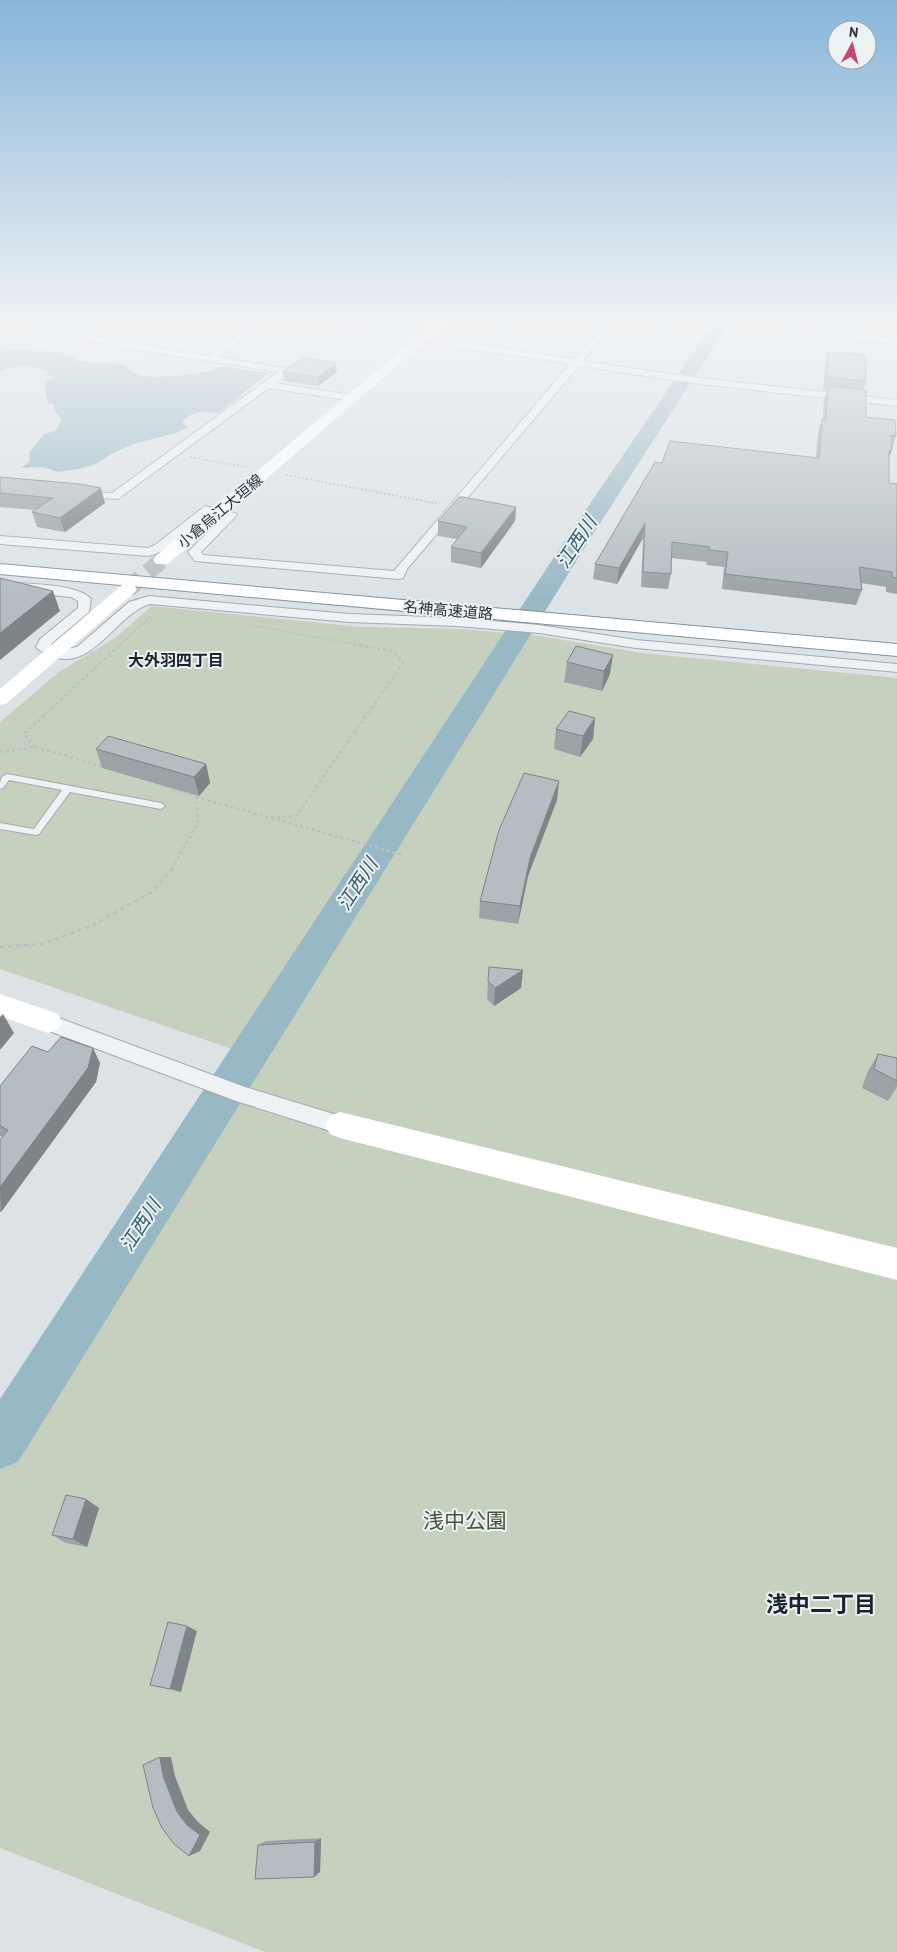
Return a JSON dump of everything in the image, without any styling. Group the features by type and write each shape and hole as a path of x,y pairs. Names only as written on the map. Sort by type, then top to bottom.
{"highway":[{"name":"名神高速道路","path":"0,556 460,610"},
{"name":"名神高速道路","path":"0,569 460,610 574,614 897,635"},
{"name":"名神高速道路","path":"574,614 897,650"}],"main road":[{"name":"小倉烏江大垣線","path":"162,560 330,417"},
{"path":"0,699 128,589"},
{"path":"0,1005 48,1022"},
{"path":"340,1125 897,1264"}],"street":[{"path":"67,493 114,497 223,417"},
{"path":"0,540 149,552 159,548 205,509 221,511 231,515 194,552 199,558 399,575 401,568 530,417"},
{"path":"0,586 74,593 85,599 84,609 45,642 43,647 53,654 66,655 85,650 134,605 149,600 349,618 460,610 539,629 636,644 897,668"},
{"path":"48,1022 243,1095 340,1125"}],"lane":[{"path":"0,786 7,777 161,806"},
{"path":"0,826 36,832 68,788"}],"path":[{"path":"172,454 453,507"},
{"path":"35,747 24,734 152,615 160,614"},
{"path":"240,624 392,651 403,663 296,816 271,818"},
{"path":"0,752 35,747 112,770"},
{"path":"147,780 196,797 403,855"},
{"path":"0,947 43,944 95,924 152,892 177,863 198,822 196,797"}],"green space":[{"name":"浅中公園","path":"152,606 361,627 462,629 539,636 642,653 897,678 897,1952 265,1952 0,1848 0,1444 249,1055 0,969 0,722 59,672 115,638"}],"water":[{"path":"60,417 187,417 182,422 188,427 176,433 133,444 111,454 96,464 79,469 58,472 42,467 21,468 30,461 29,453 44,434 55,431 62,420"}],"building":[{"path":"826,417 867,417 895,420 896,436 891,435 892,450 889,451 889,483 897,484 897,578 892,577 892,572 859,567 862,590 725,574 728,552 709,550 710,547 672,542 671,574 643,572 645,523 619,568 595,564 655,462 662,463 670,441 819,458 822,419 826,420"},
{"path":"0,477 80,484 101,488 60,518 32,512 53,498 0,493"},
{"path":"459,497 516,507 481,553 451,547 467,527 438,521"},
{"path":"0,578 53,591 0,633"},
{"path":"576,646 613,655 604,671 567,662"},
{"path":"569,711 595,718 583,736 556,729"},
{"path":"108,736 206,764 194,777 96,749"},
{"path":"524,773 559,781 530,858 520,906 480,901 499,830"},
{"path":"489,967 523,970 495,988 488,981"},
{"path":"61,1037 93,1048 88,1068 0,1187 0,1140 8,1130 0,1126 0,1086 32,1046 48,1052"},
{"path":"878,1054 897,1058 897,1081 874,1069"},
{"path":"66,1495 86,1499 73,1539 52,1535"},
{"path":"168,1622 187,1626 170,1689 150,1685"},
{"path":"160,1757 163,1776 177,1812 187,1825 200,1835 189,1856 174,1844 162,1828 153,1808 143,1765"},
{"path":"315,1842 314,1877 255,1879 258,1845"}],"waterway":[{"name":"江西川","path":"0,1444 576,542 659,417"}],"tunnel":[{"path":"128,589 162,560"}],"district":[{"name":"大外羽四丁目","path":"176,660"},
{"name":"浅中二丁目","path":"821,1604"}]}
